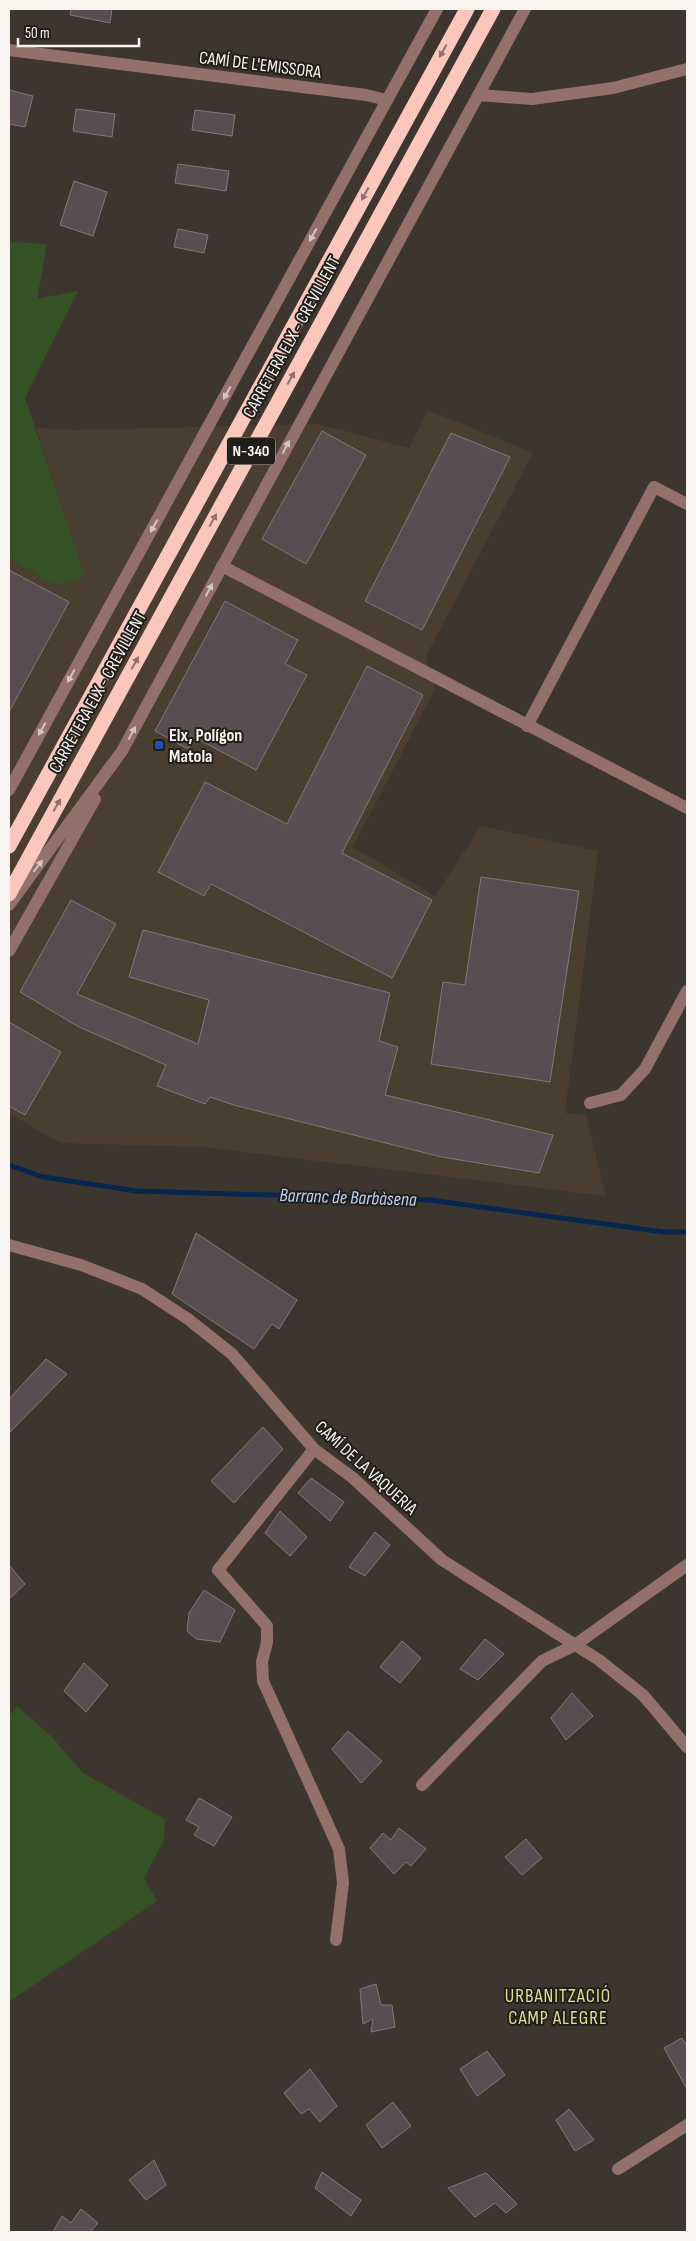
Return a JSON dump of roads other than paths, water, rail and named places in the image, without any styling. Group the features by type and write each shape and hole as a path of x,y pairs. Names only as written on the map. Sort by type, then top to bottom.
{"highway":[{"name":"CARRETERA ELX - CREVILLENT","path":"9,846 467,9"},
{"name":"CARRETERA ELX - CREVILLENT","path":"9,894 493,9"}],"street":[{"path":"9,790 438,9"},
{"path":"9,952 122,751 525,9"},
{"name":"CAMÍ DE L'EMISSORA","path":"9,50 366,95 387,100"},
{"path":"478,95 532,99 613,88 687,69"},
{"path":"527,726 654,487 687,504"},
{"path":"222,566 687,808"},
{"path":"9,905 122,751"},
{"path":"590,1104 620,1094 645,1068 687,991"},
{"name":"CAMÍ DE LA VAQUERIA","path":"9,1245 81,1265 142,1289 188,1319 232,1354 314,1450 352,1478 442,1560 599,1660 643,1695 687,1748"},
{"path":"314,1450 218,1570 267,1626 267,1642 262,1662 263,1681 339,1849 343,1883 336,1940"},
{"path":"422,1785 542,1661 575,1645 687,1565"},
{"path":"618,2169 687,2125"}],"waterway":[{"name":"Barranc de Barbàsena","path":"9,1165 43,1177 137,1191 430,1200 664,1232 687,1232"}],"place":[{"name":"Elx, Polígon Matola","path":"159,745"}],"district":[{"name":"URBANITZACIÓ CAMP ALEGRE","path":"558,2007"}]}
